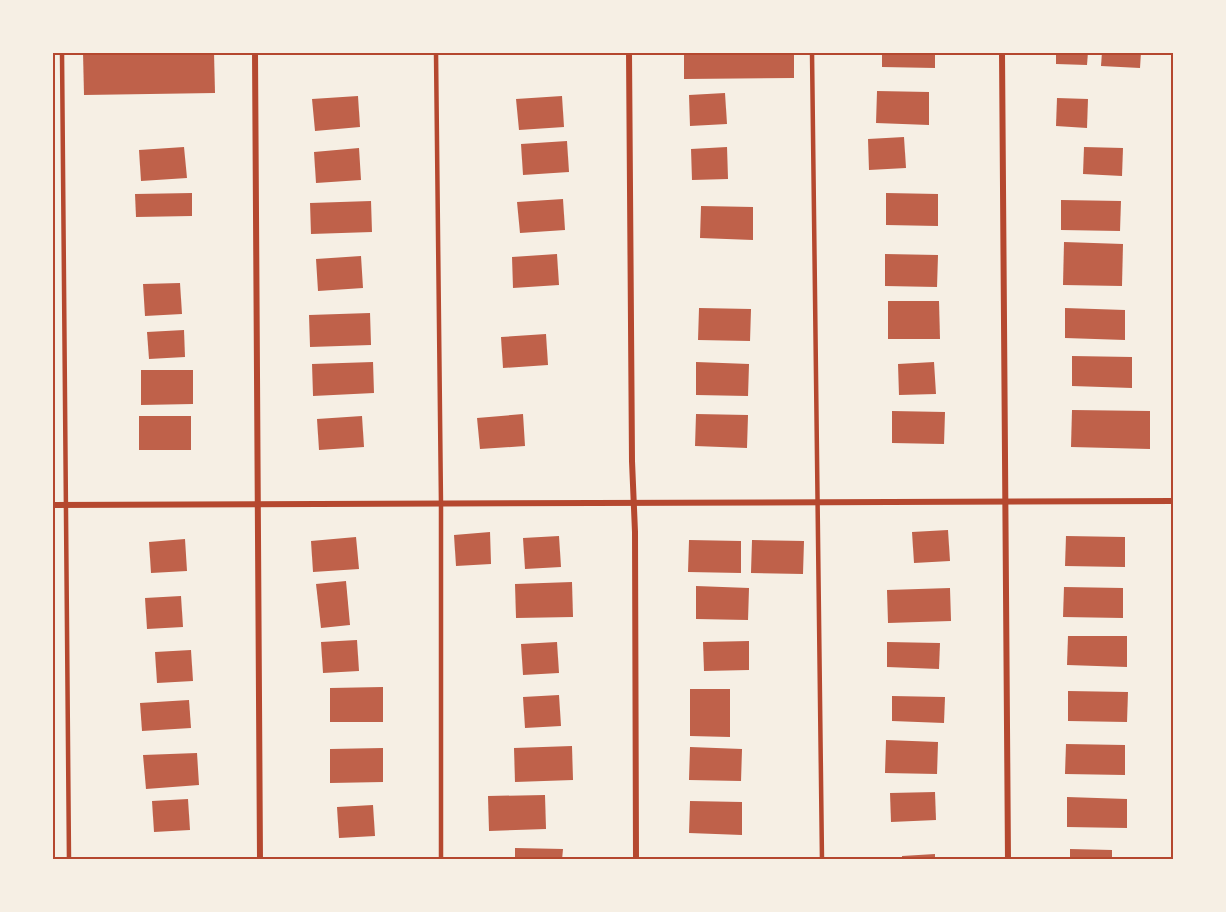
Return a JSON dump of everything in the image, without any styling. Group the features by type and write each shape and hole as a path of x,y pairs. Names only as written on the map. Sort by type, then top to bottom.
{"street":[{"path":"255,52 260,860"},
{"path":"629,52 635,532 636,860"},
{"path":"1002,52 1008,860"},
{"path":"52,505 1173,501"}],"lane":[{"path":"63,52 69,860"},
{"path":"436,52 441,504 441,860"},
{"path":"812,52 822,860"}],"building":[{"path":"83,52 214,52 215,93 84,95"},
{"path":"684,52 794,52 794,78 684,79"},
{"path":"882,52 935,52 935,68 882,67"},
{"path":"1056,52 1088,52 1087,65 1056,64"},
{"path":"1102,52 1141,52 1140,68 1101,66"},
{"path":"877,91 929,92 929,125 876,123"},
{"path":"725,93 727,124 690,126 689,95"},
{"path":"358,96 360,127 315,131 312,99"},
{"path":"562,96 564,127 519,130 516,99"},
{"path":"1057,98 1088,99 1087,128 1056,126"},
{"path":"904,137 906,168 869,170 868,139"},
{"path":"567,141 569,172 523,175 521,144"},
{"path":"184,147 187,178 141,181 139,150"},
{"path":"727,147 728,179 692,180 691,149"},
{"path":"1084,147 1123,148 1122,176 1083,174"},
{"path":"359,148 361,180 316,183 314,152"},
{"path":"192,193 192,216 136,217 135,194"},
{"path":"886,193 938,194 938,226 886,225"},
{"path":"563,199 565,230 520,233 517,202"},
{"path":"1061,200 1121,201 1120,231 1061,230"},
{"path":"371,201 372,232 311,234 310,203"},
{"path":"701,206 753,207 753,240 700,238"},
{"path":"1064,242 1123,244 1122,286 1063,285"},
{"path":"557,254 559,285 513,288 512,257"},
{"path":"885,254 938,255 937,287 885,286"},
{"path":"361,256 363,288 318,291 316,259"},
{"path":"180,283 182,314 145,316 143,284"},
{"path":"888,301 939,301 940,339 888,339"},
{"path":"699,308 751,309 750,341 698,340"},
{"path":"1065,308 1125,310 1125,340 1065,338"},
{"path":"370,313 371,345 310,347 309,315"},
{"path":"184,330 185,357 149,359 147,332"},
{"path":"546,334 548,365 503,368 501,337"},
{"path":"1072,356 1132,357 1132,388 1072,386"},
{"path":"373,362 374,393 313,396 312,364"},
{"path":"696,362 749,364 748,396 696,395"},
{"path":"934,362 936,394 899,395 898,364"},
{"path":"141,370 193,370 193,404 141,405"},
{"path":"1072,410 1150,411 1150,449 1071,447"},
{"path":"892,411 945,412 944,444 892,443"},
{"path":"523,414 525,446 480,449 477,418"},
{"path":"696,414 748,415 747,448 695,446"},
{"path":"139,416 191,416 191,450 139,450"},
{"path":"362,416 364,447 319,450 317,419"},
{"path":"948,530 950,561 914,563 912,532"},
{"path":"490,532 491,564 456,566 454,535"},
{"path":"559,536 561,567 525,569 523,538"},
{"path":"1066,536 1125,537 1125,567 1065,566"},
{"path":"356,537 359,569 313,572 311,541"},
{"path":"185,539 187,571 151,573 149,542"},
{"path":"689,540 741,541 741,573 688,572"},
{"path":"752,540 804,541 803,574 751,573"},
{"path":"346,581 350,625 321,628 316,584"},
{"path":"572,582 573,617 516,618 515,584"},
{"path":"696,586 749,588 748,620 696,619"},
{"path":"1064,587 1123,588 1123,618 1063,617"},
{"path":"950,588 951,621 888,623 887,590"},
{"path":"181,596 183,627 147,629 145,598"},
{"path":"1068,636 1127,636 1127,667 1067,665"},
{"path":"357,640 359,671 323,673 321,642"},
{"path":"749,641 749,670 704,671 703,642"},
{"path":"557,642 559,673 523,675 521,644"},
{"path":"887,642 940,643 939,669 887,667"},
{"path":"191,650 193,681 157,683 155,652"},
{"path":"383,687 383,722 330,722 330,688"},
{"path":"690,689 730,689 730,737 690,736"},
{"path":"1068,691 1128,692 1127,722 1068,721"},
{"path":"559,695 561,726 525,728 523,697"},
{"path":"892,696 945,697 944,723 892,721"},
{"path":"189,700 191,728 142,731 140,703"},
{"path":"886,740 938,742 937,774 885,773"},
{"path":"1066,744 1125,745 1125,775 1065,774"},
{"path":"572,746 573,780 515,782 514,748"},
{"path":"690,747 742,749 741,781 689,780"},
{"path":"383,748 383,782 330,783 330,749"},
{"path":"197,753 199,785 146,789 143,755"},
{"path":"935,792 936,820 891,822 890,793"},
{"path":"545,795 546,829 489,831 488,796"},
{"path":"1067,797 1127,799 1127,828 1067,827"},
{"path":"188,799 190,830 154,832 152,801"},
{"path":"690,801 742,802 742,835 689,833"},
{"path":"373,805 375,836 339,838 337,807"},
{"path":"515,848 563,849 562,860 515,860"},
{"path":"1070,849 1112,850 1112,860 1070,860"},
{"path":"935,854 935,860 902,860 902,856"}]}
